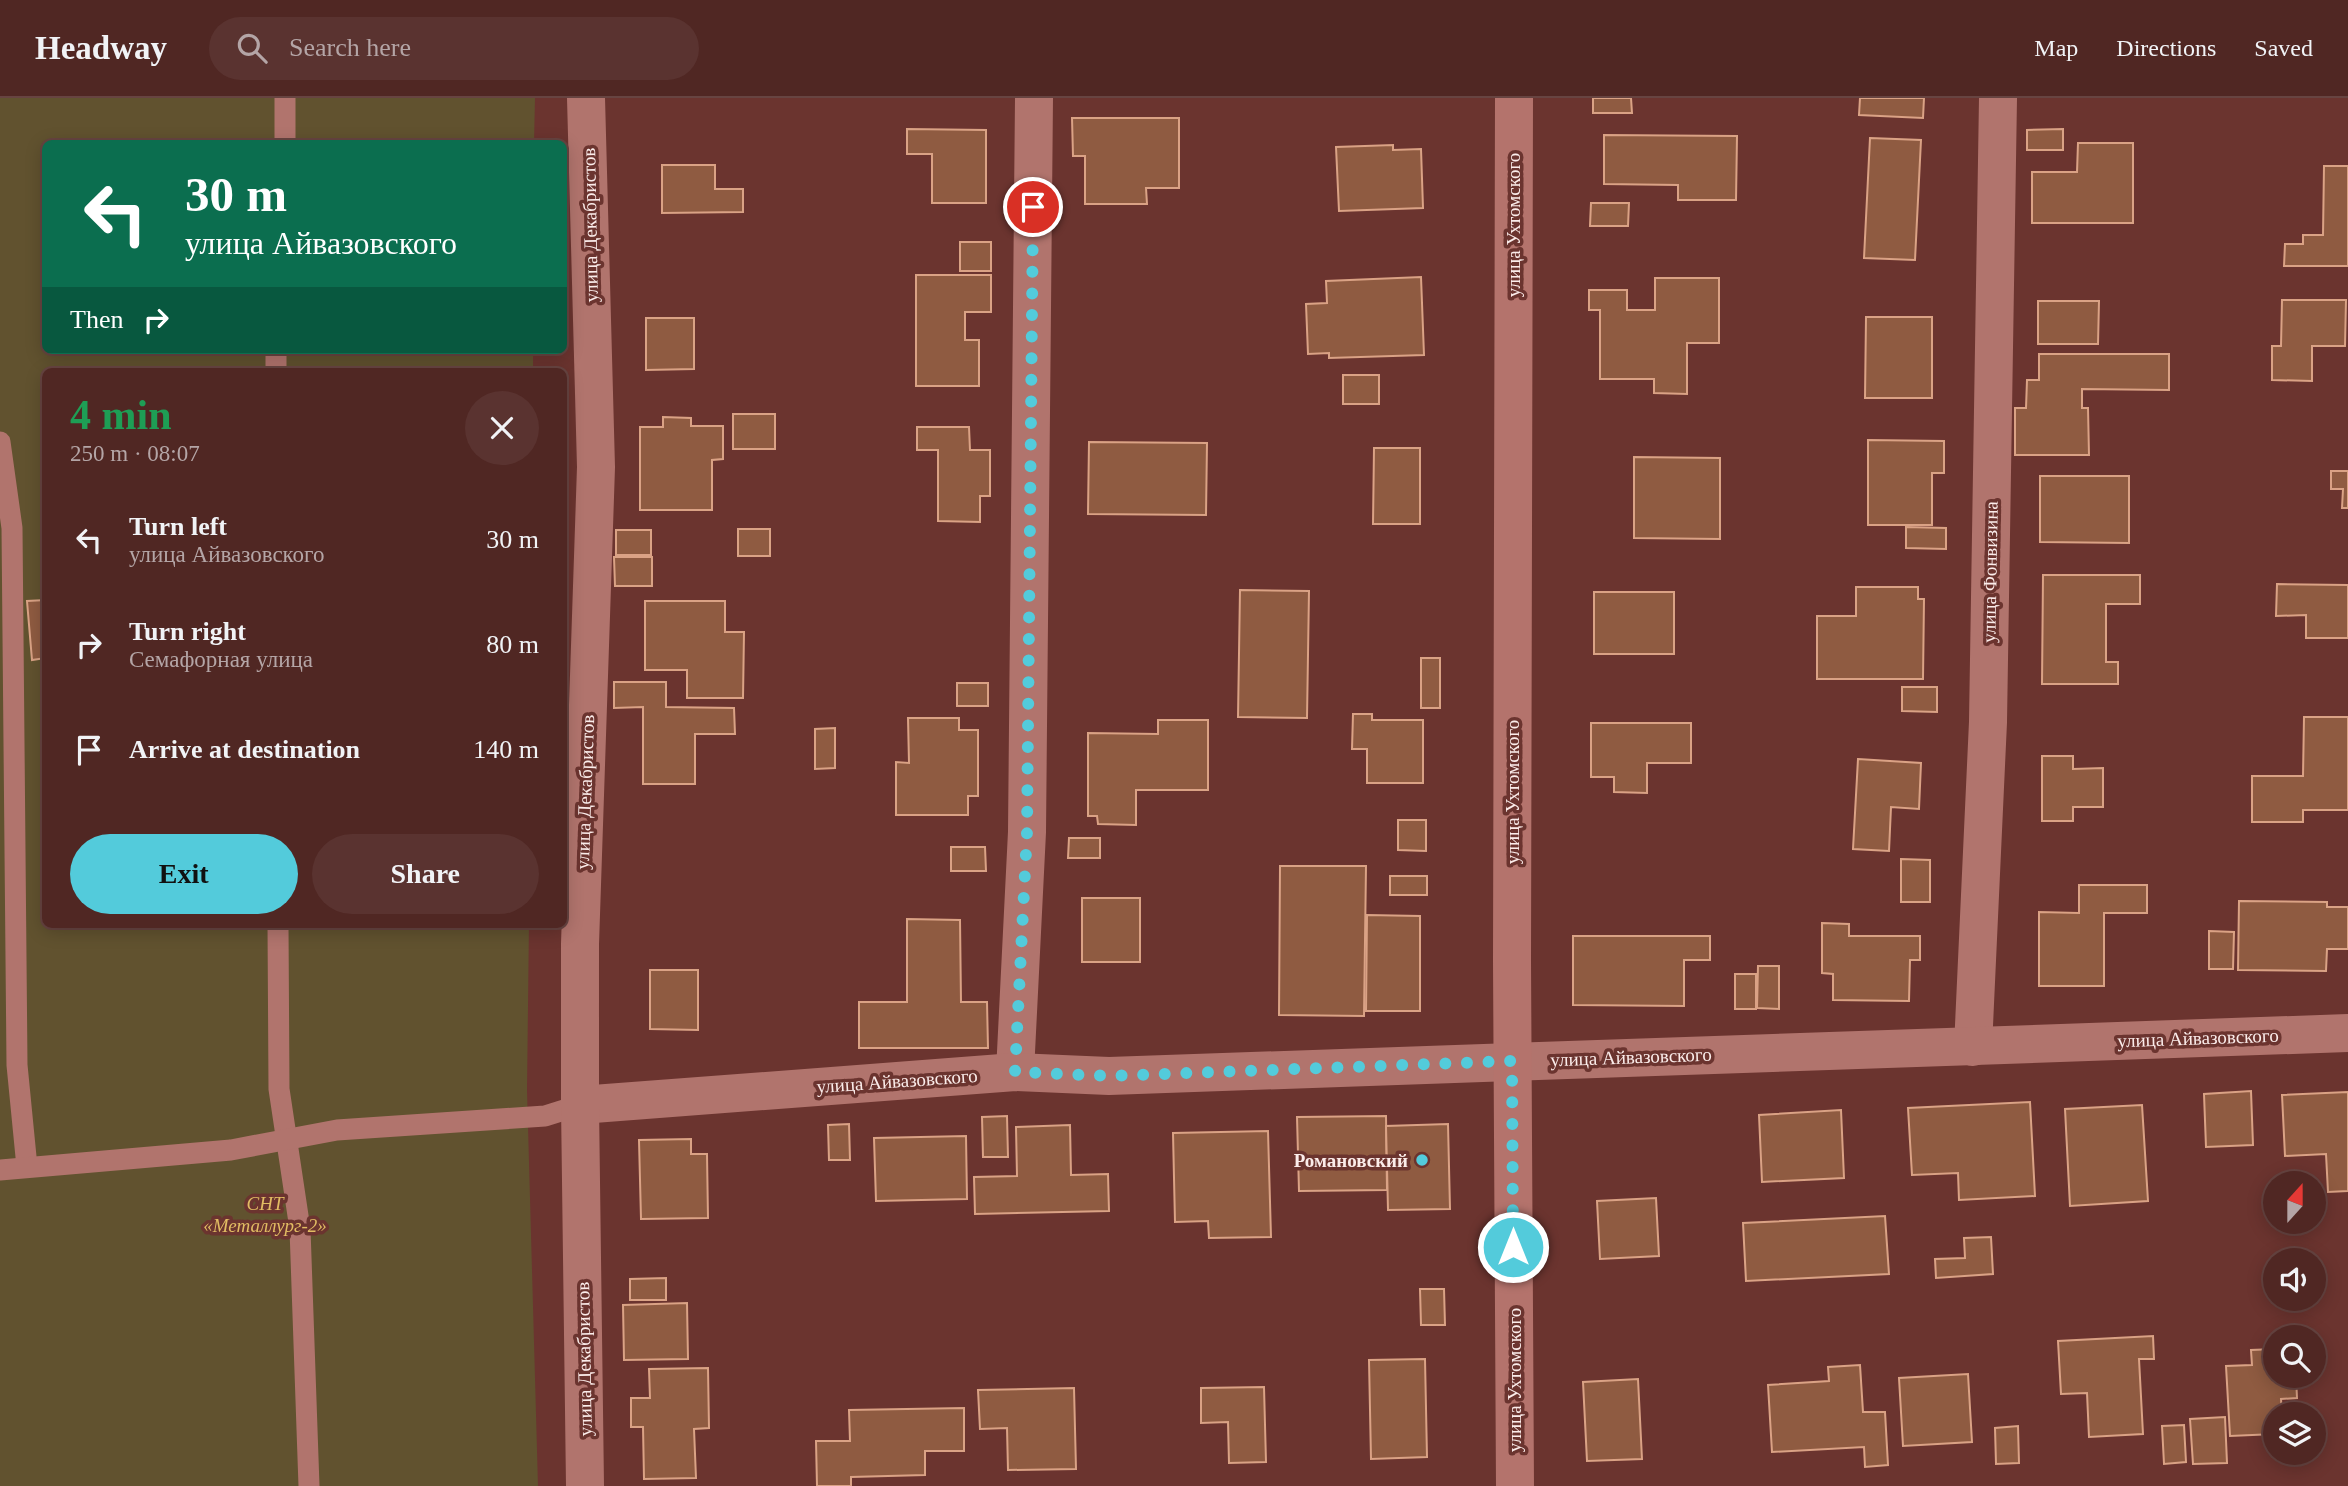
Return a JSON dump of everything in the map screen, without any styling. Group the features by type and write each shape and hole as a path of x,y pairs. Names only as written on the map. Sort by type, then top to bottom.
{"street":[{"name":"улица Декабристов","path":"585,1486 580,944 596,467 586,98"},
{"path":"1015,1072 1027,832 1034,98"},
{"name":"улица Ухтомского","path":"1514,98 1512,1061 1515,1486"},
{"name":"улица Фонвизина","path":"1973,1046 1988,722 1998,98"},
{"name":"улица Айвазовского","path":"580,1105 1015,1072 1109,1076 2348,1033"}],"lane":[{"path":"285,98 285,140"},
{"path":"0,442 12,528 17,1065 27,1167"},
{"path":"278,928 279,1089 300,1229 309,1486"},
{"path":"0,1170 231,1150 337,1130 545,1116 580,1105"}],"green space":[{"name":"СНТ «Металлург-2»","path":"0,98 535,98 534,140 42,140 42,354 533,354 533,368 42,368 42,928 529,928 527,1090 538,1486 0,1486"}],"building":[{"path":"1593,98 1631,98 1632,113 1593,113"},
{"path":"1860,98 1924,98 1923,118 1859,115"},
{"path":"1072,118 1179,118 1179,188 1146,188 1147,204 1085,204 1085,156 1073,156"},
{"path":"907,129 986,130 986,203 932,203 932,154 907,154"},
{"path":"2063,129 2063,150 2027,150 2027,130"},
{"path":"1604,135 1737,136 1736,200 1678,200 1678,185 1604,184"},
{"path":"1870,138 1921,140 1915,260 1864,258"},
{"path":"2078,143 2133,143 2133,223 2032,223 2032,172 2077,172"},
{"path":"1393,145 1393,150 1421,149 1423,208 1339,211 1336,147"},
{"path":"662,165 715,165 715,189 743,189 743,212 662,213"},
{"path":"2324,166 2348,166 2348,266 2284,266 2285,244 2303,244 2303,235 2323,235"},
{"path":"1591,203 1629,203 1628,226 1590,226"},
{"path":"960,242 991,242 991,271 960,271"},
{"path":"916,275 991,275 991,312 965,312 965,340 979,340 979,386 916,386"},
{"path":"1421,277 1424,355 1329,358 1329,353 1308,354 1306,304 1327,303 1326,281"},
{"path":"1655,278 1719,278 1719,343 1687,343 1687,394 1654,393 1654,379 1600,379 1600,310 1589,310 1589,290 1627,290 1627,310 1655,310"},
{"path":"2282,300 2346,300 2345,346 2312,346 2312,381 2272,380 2272,346 2281,346"},
{"path":"2038,301 2099,301 2098,344 2038,344"},
{"path":"1866,317 1932,317 1932,398 1865,398"},
{"path":"646,318 694,318 694,369 646,370"},
{"path":"2039,354 2169,354 2169,390 2082,389 2082,408 2088,408 2089,455 2015,455 2015,408 2026,408 2027,380 2039,380"},
{"path":"1343,375 1379,375 1379,404 1343,404"},
{"path":"733,414 775,414 775,449 733,449"},
{"path":"663,417 691,418 691,426 723,426 723,459 712,460 712,510 640,510 640,427 663,427"},
{"path":"917,427 969,427 970,450 990,450 990,496 980,496 980,522 938,521 938,450 917,450"},
{"path":"1868,440 1944,441 1944,473 1932,473 1932,525 1868,525"},
{"path":"1089,442 1207,443 1206,515 1088,514"},
{"path":"1374,448 1420,448 1420,524 1373,524"},
{"path":"1634,457 1720,458 1720,539 1634,538"},
{"path":"2331,471 2348,471 2348,508 2342,508 2343,489 2331,489"},
{"path":"2040,476 2129,476 2129,543 2040,542"},
{"path":"1906,527 1946,528 1946,549 1906,548"},
{"path":"738,529 770,529 770,556 738,556"},
{"path":"616,530 651,530 651,555 616,555"},
{"path":"614,557 652,557 652,586 615,586"},
{"path":"2043,575 2140,575 2140,604 2106,604 2106,662 2118,662 2118,684 2042,684"},
{"path":"2277,584 2348,585 2348,638 2306,638 2306,615 2276,616"},
{"path":"1856,587 1918,587 1918,599 1924,599 1923,679 1817,679 1817,616 1856,616"},
{"path":"1240,590 1309,591 1307,718 1238,717"},
{"path":"1594,592 1674,592 1674,654 1594,654"},
{"path":"42,600 42,659 32,660 27,601"},
{"path":"645,601 725,601 725,632 744,632 743,698 687,698 687,670 645,670"},
{"path":"1421,658 1440,658 1440,708 1421,708"},
{"path":"614,682 666,682 666,707 734,708 735,734 695,734 695,784 643,784 643,707 614,708"},
{"path":"957,683 988,683 988,706 957,706"},
{"path":"1902,687 1937,687 1937,712 1902,711"},
{"path":"1353,714 1372,714 1372,720 1423,720 1423,783 1367,783 1367,749 1352,749"},
{"path":"2304,717 2348,717 2348,810 2303,810 2303,822 2252,822 2252,776 2303,776"},
{"path":"908,718 959,718 959,730 978,730 978,796 968,796 968,815 896,815 896,762 909,763"},
{"path":"1158,720 1208,720 1208,790 1136,790 1136,825 1098,824 1097,816 1088,816 1088,733 1158,734"},
{"path":"1591,723 1691,723 1691,763 1647,763 1647,793 1614,792 1614,777 1591,777"},
{"path":"835,728 835,768 815,769 815,729"},
{"path":"2042,756 2073,756 2073,769 2103,768 2103,807 2073,807 2073,821 2042,821"},
{"path":"1858,759 1921,763 1919,809 1891,807 1889,851 1853,849"},
{"path":"1398,820 1426,820 1426,851 1398,850"},
{"path":"1069,838 1100,838 1100,858 1068,858"},
{"path":"951,847 985,847 986,871 951,871"},
{"path":"1901,859 1930,860 1930,902 1901,902"},
{"path":"1280,866 1366,866 1364,1016 1279,1015"},
{"path":"1390,876 1427,876 1427,895 1390,895"},
{"path":"2079,885 2147,885 2147,913 2104,913 2104,986 2039,986 2039,912 2079,913"},
{"path":"1082,898 1140,898 1140,962 1082,962"},
{"path":"2239,901 2327,902 2327,907 2348,907 2348,949 2327,949 2326,971 2238,970"},
{"path":"1367,915 1420,916 1420,1011 1366,1011"},
{"path":"907,919 960,920 961,1002 987,1002 988,1048 859,1048 859,1002 907,1002"},
{"path":"1822,923 1849,924 1849,936 1920,936 1920,960 1910,960 1909,1001 1833,1000 1833,974 1822,973"},
{"path":"2209,931 2234,932 2233,969 2209,969"},
{"path":"1573,936 1710,936 1710,960 1684,960 1684,1006 1573,1005"},
{"path":"1758,966 1779,966 1779,1009 1757,1008"},
{"path":"650,970 698,970 698,1030 650,1029"},
{"path":"1735,974 1756,974 1756,1009 1735,1009"},
{"path":"2251,1091 2253,1145 2206,1147 2204,1094"},
{"path":"2348,1092 2348,1191 2328,1192 2326,1154 2285,1156 2282,1095"},
{"path":"2030,1102 2035,1196 1959,1200 1958,1173 1912,1175 1908,1108"},
{"path":"2142,1105 2148,1201 2070,1206 2065,1109"},
{"path":"1841,1110 1844,1178 1762,1182 1759,1115"},
{"path":"1007,1116 1008,1157 983,1157 982,1117"},
{"path":"1386,1116 1387,1190 1299,1191 1297,1117"},
{"path":"849,1124 850,1160 829,1160 828,1125"},
{"path":"1448,1124 1450,1209 1388,1210 1386,1126"},
{"path":"1070,1125 1071,1175 1108,1174 1109,1211 975,1214 974,1177 1017,1176 1016,1127"},
{"path":"1268,1131 1271,1237 1209,1238 1208,1221 1175,1222 1173,1133"},
{"path":"966,1136 967,1199 876,1201 874,1138"},
{"path":"691,1139 691,1154 707,1154 708,1218 641,1219 639,1140"},
{"path":"1656,1198 1659,1256 1600,1259 1597,1201"},
{"path":"1885,1216 1889,1274 1746,1281 1743,1223"},
{"path":"1991,1237 1993,1274 1936,1278 1935,1259 1965,1258 1964,1238"},
{"path":"666,1278 666,1300 630,1300 630,1279"},
{"path":"1420,1289 1444,1289 1445,1325 1421,1325"},
{"path":"687,1303 688,1359 624,1360 623,1305"},
{"path":"2153,1336 2154,1359 2139,1359 2143,1434 2089,1437 2087,1393 2061,1394 2058,1341"},
{"path":"2251,1350 2263,1350 2263,1388 2297,1388 2297,1398 2281,1399 2281,1402 2263,1402 2263,1435 2230,1436 2226,1366 2252,1365"},
{"path":"1425,1359 1427,1457 1371,1459 1369,1360"},
{"path":"1860,1365 1863,1412 1885,1412 1888,1465 1865,1467 1864,1447 1772,1452 1768,1385 1829,1381 1828,1367"},
{"path":"708,1368 709,1428 694,1429 696,1478 644,1479 643,1427 631,1427 631,1398 650,1398 649,1369"},
{"path":"1968,1374 1972,1442 1903,1446 1899,1378"},
{"path":"1638,1379 1642,1459 1587,1461 1583,1382"},
{"path":"1264,1387 1266,1462 1229,1463 1228,1422 1201,1423 1201,1388"},
{"path":"1074,1388 1076,1469 1008,1470 1007,1428 980,1429 978,1390"},
{"path":"964,1408 964,1451 925,1451 925,1475 851,1477 851,1486 817,1486 816,1441 850,1441 849,1410"},
{"path":"2225,1417 2227,1463 2193,1464 2190,1419"},
{"path":"2184,1425 2186,1462 2164,1464 2162,1426"},
{"path":"2018,1426 2019,1463 1996,1464 1995,1428"}],"place":[{"name":"Романовский","path":"1422,1160"}],"route":[{"path":"1033,207 1027,832 1015,1072 1109,1076 1512,1061 1513,1247"}]}
